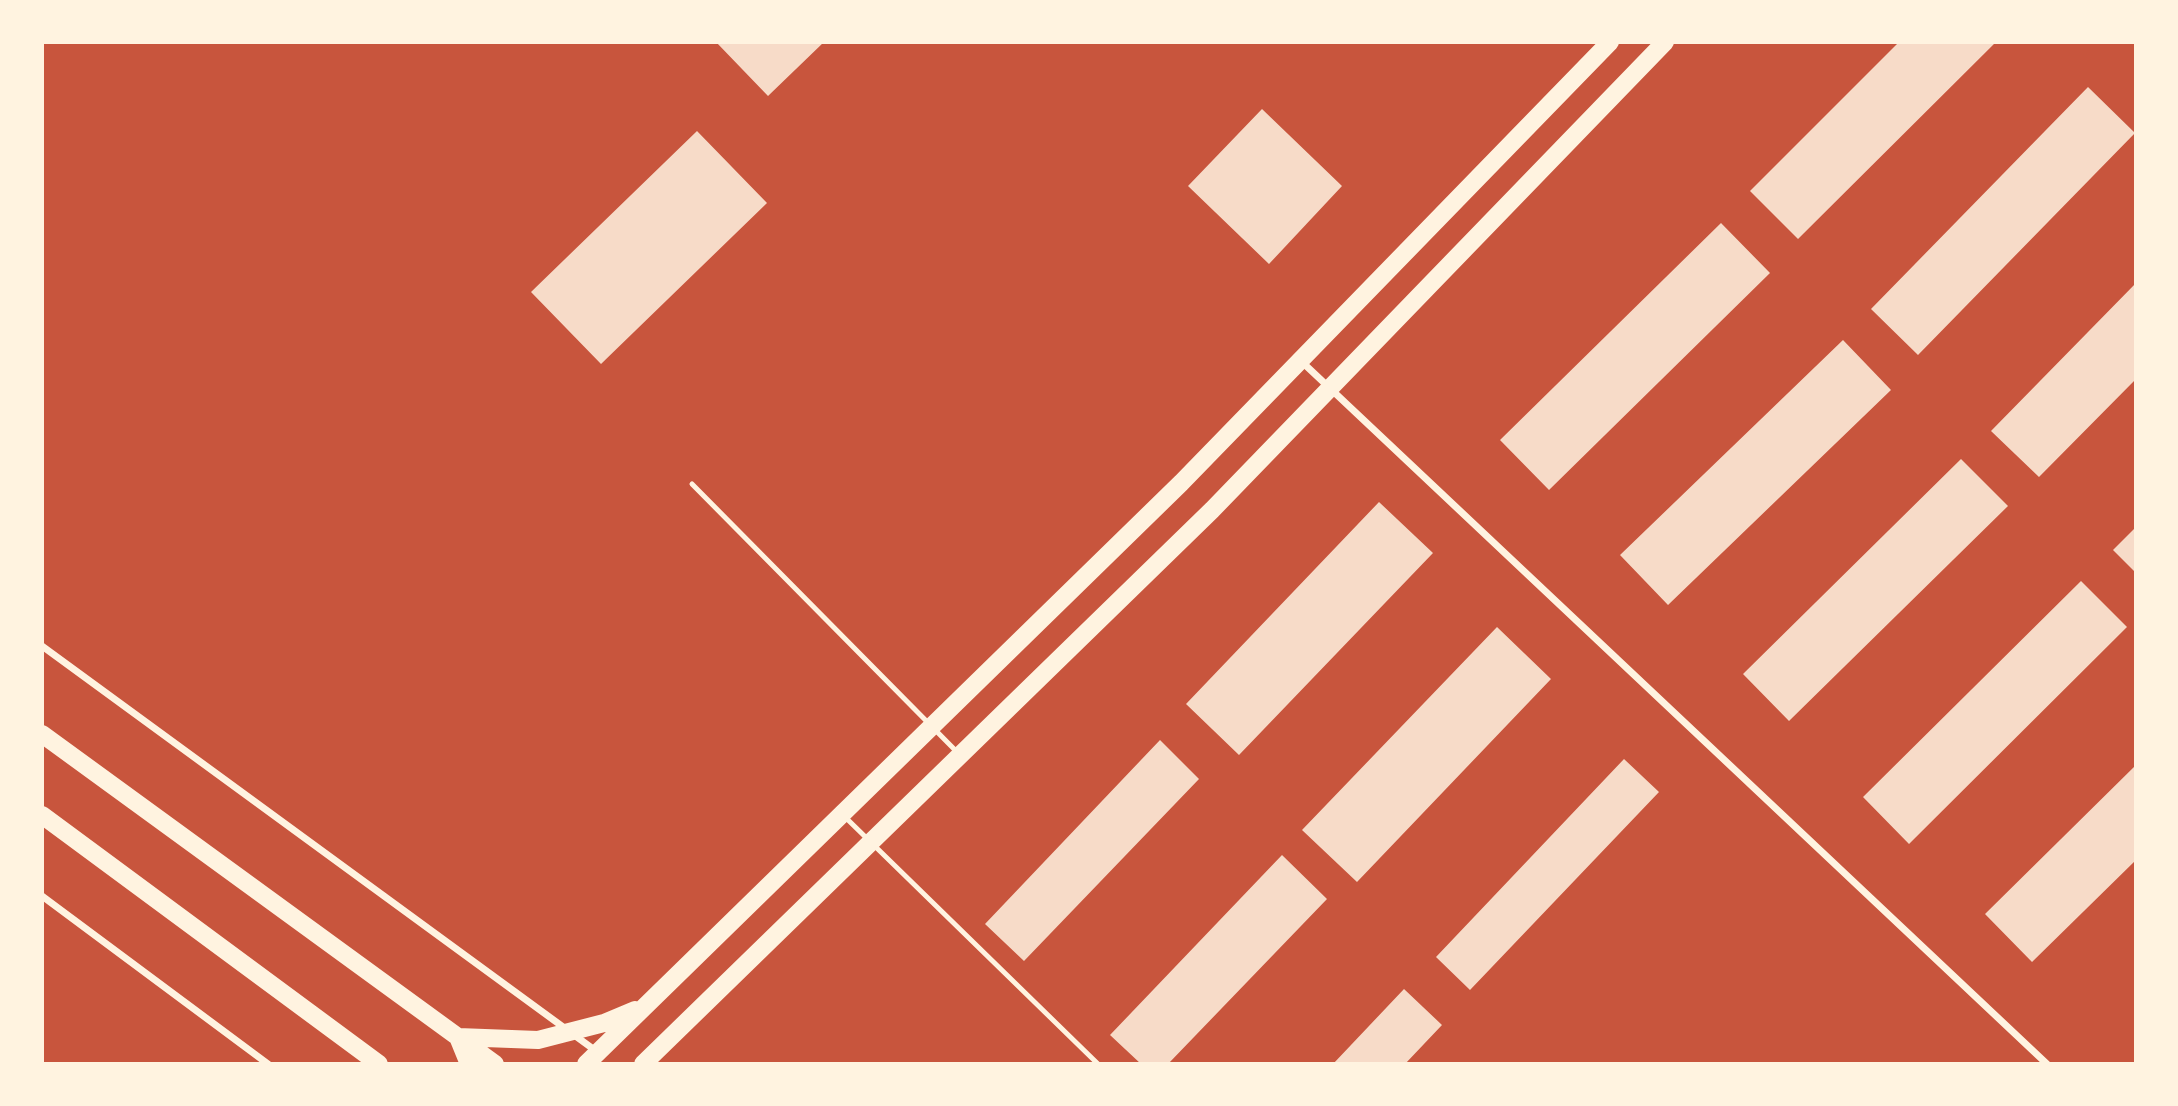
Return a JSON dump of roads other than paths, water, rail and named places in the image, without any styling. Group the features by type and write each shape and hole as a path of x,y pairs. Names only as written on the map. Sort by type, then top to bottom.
{"main road":[{"path":"593,1060 1301,361 1610,42"},
{"path":"643,1064 1212,510 1665,42"},
{"path":"42,734 495,1064"},
{"path":"42,814 379,1064"},
{"path":"458,1037 538,1040 572,1033 646,1005"},
{"path":"458,1037 469,1064"}],"street":[{"path":"1301,361 2047,1064"},
{"path":"42,646 572,1033 593,1060"},
{"path":"42,896 268,1064"}],"lane":[{"path":"692,484 961,755"},
{"path":"842,814 1098,1064"}]}
